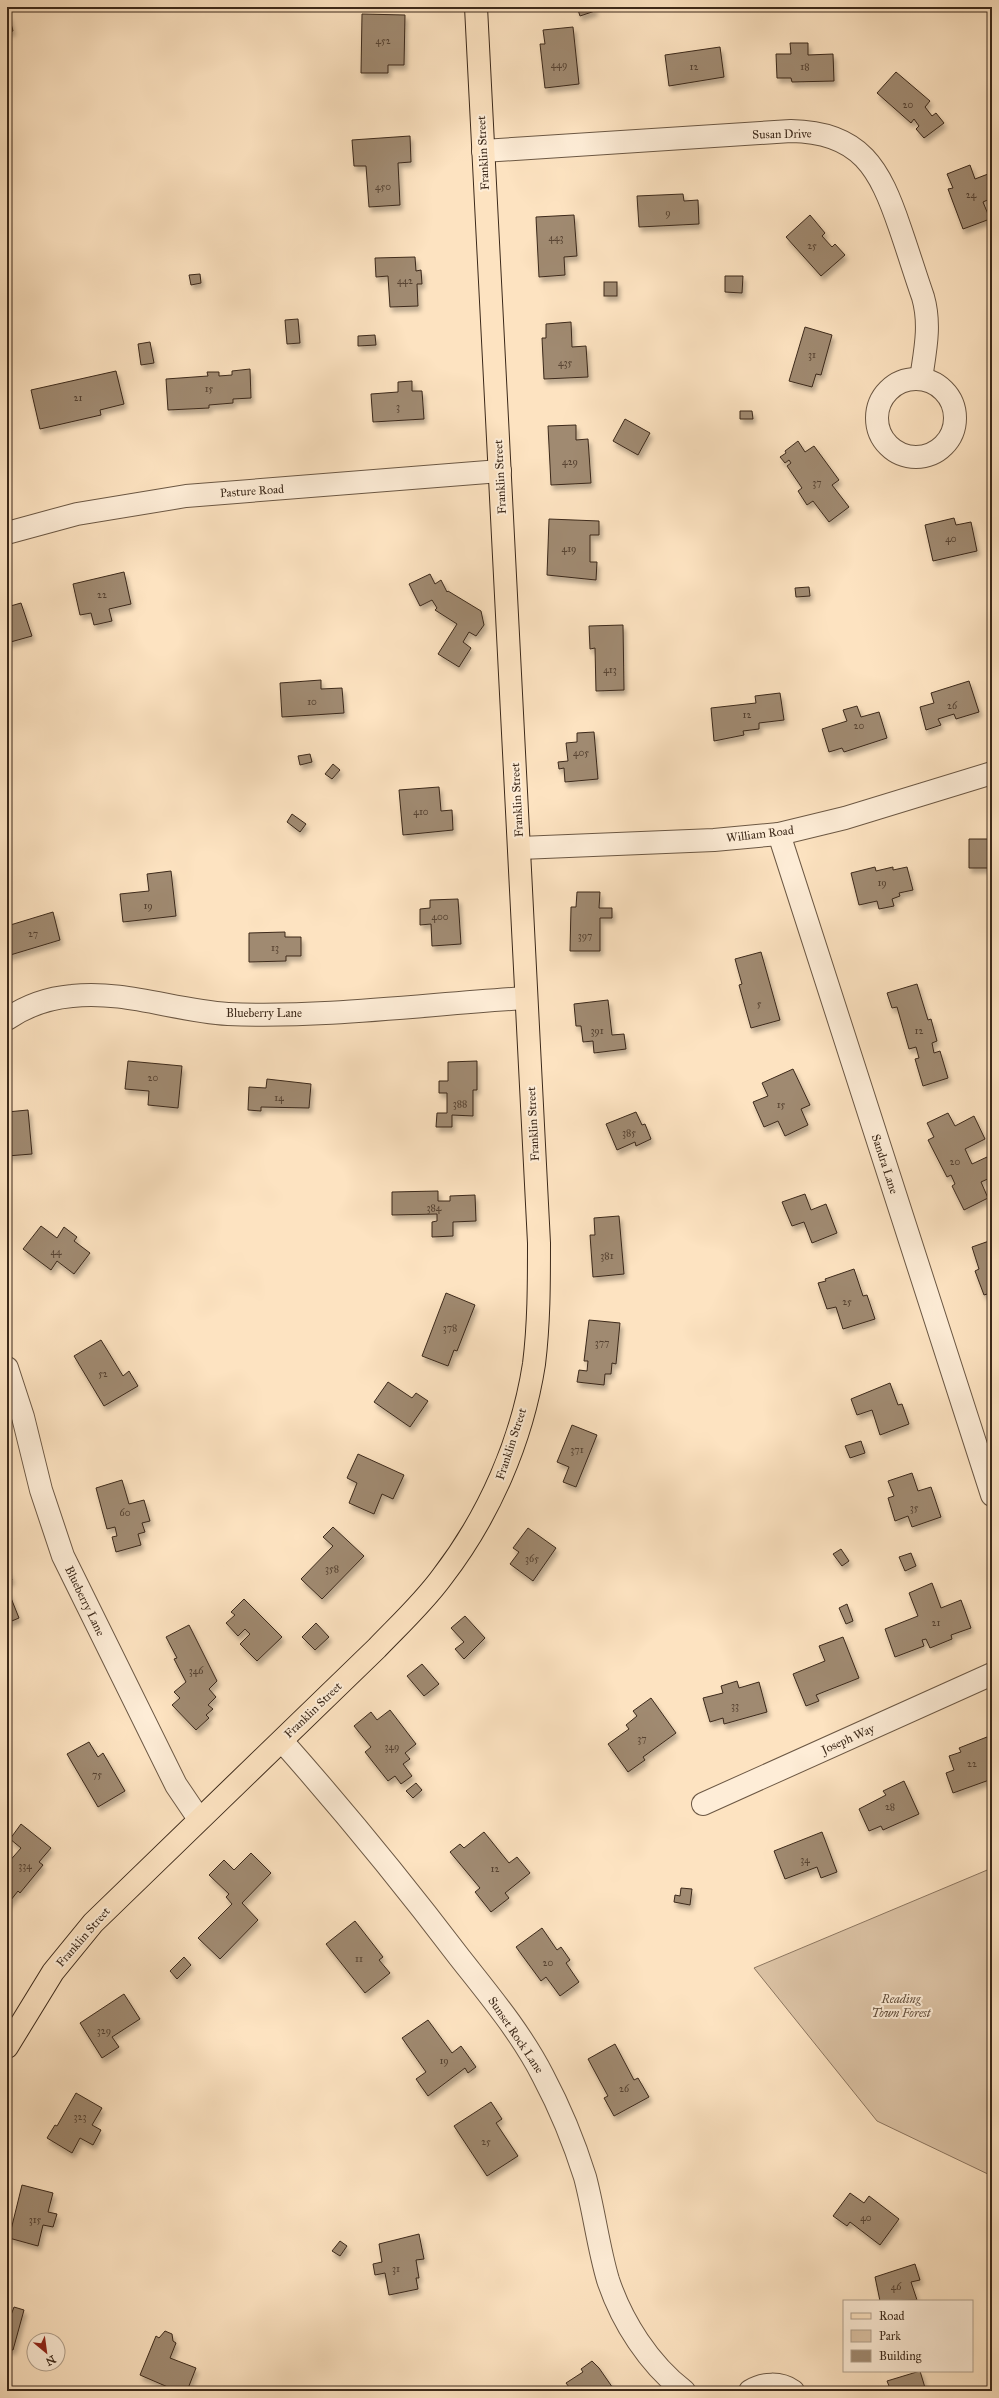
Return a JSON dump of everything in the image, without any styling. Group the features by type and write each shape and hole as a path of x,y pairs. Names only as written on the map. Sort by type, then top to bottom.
{"main road":[{"name":"Franklin Street","path":"7,2047 39,1993 73,1946 118,1897 282,1741 417,1607 442,1578 475,1528 496,1489 519,1427 533,1365 539,1286 539,1243 476,7"}],"street":[{"name":"Susan Drive","path":"483,151 791,131 819,134 845,144 867,161 884,184 923,297 927,313 928,330 921,378"},
{"name":"Pasture Road","path":"7,533 77,514 186,496 500,471"},
{"name":"William Road","path":"520,848 714,840 779,834 845,818 992,773"},
{"name":"Sandra Lane","path":"779,834 992,1494"},
{"name":"Blueberry Lane","path":"7,1019 31,1006 51,999 92,995 204,1012 283,1015 526,998"},
{"name":"Blueberry Lane","path":"7,1368 23,1417 43,1497 63,1556 176,1785 199,1819"},
{"name":"Joseph Way","path":"703,1804 992,1674"},
{"name":"Sunset Rock Lane","path":"282,1741 339,1807 433,1922 527,2047 556,2101 576,2149 585,2179 608,2280 617,2301 626,2320 652,2359 684,2391"},
{"path":"750,2391 769,2384 784,2386 793,2391"}],"green space":[{"name":"Reading Town Forest","path":"992,1868 992,2176 877,2121 754,1968"}],"building":[{"path":"577,7 594,7 595,11 580,16"},
{"path":"362,14 405,15 404,65 388,65 388,73 361,73"},
{"path":"7,16 9,16 13,31 7,32"},
{"path":"573,27 579,84 545,88 540,44 545,44 543,30"},
{"path":"790,43 808,43 808,55 833,54 834,81 792,82 791,78 777,78 776,54 791,54"},
{"path":"720,47 724,77 669,86 665,55"},
{"path":"896,72 930,101 925,107 932,116 936,113 944,123 924,138 916,129 919,126 914,119 911,123 877,93"},
{"path":"410,136 411,162 398,163 400,205 369,207 366,166 354,166 352,140"},
{"path":"970,165 975,179 988,174 992,186 992,198 983,202 990,219 963,229 948,189 953,188 947,174"},
{"path":"683,194 684,201 698,200 699,224 639,227 637,196"},
{"path":"574,215 577,256 564,257 565,275 539,277 536,217"},
{"path":"810,215 825,233 822,236 832,247 835,244 845,255 821,276 786,237"},
{"path":"415,257 416,271 421,270 422,284 417,284 418,306 390,307 388,276 376,277 375,258"},
{"path":"200,274 201,283 191,285 189,275"},
{"path":"725,276 743,276 742,293 725,292"},
{"path":"604,282 617,282 617,296 604,296"},
{"path":"992,303 992,317 988,304"},
{"path":"298,319 300,343 287,344 285,320"},
{"path":"571,322 572,347 586,346 588,377 544,379 542,338 546,338 546,324"},
{"path":"805,327 832,335 821,375 816,374 812,387 789,381"},
{"path":"375,335 376,345 358,346 358,336"},
{"path":"150,342 154,363 141,365 138,344"},
{"path":"250,369 251,398 233,399 233,403 209,405 209,408 168,410 166,379 208,376 207,372 219,372 219,376 232,375 232,371"},
{"path":"116,371 124,404 100,410 101,415 40,429 31,390"},
{"path":"412,381 412,391 422,391 424,419 373,422 371,394 398,392 398,382"},
{"path":"740,411 752,411 753,419 740,419"},
{"path":"625,419 650,433 638,455 613,441"},
{"path":"576,425 576,440 588,439 591,483 551,485 548,426"},
{"path":"798,441 805,452 814,446 839,480 832,485 849,507 829,522 813,501 807,505 798,491 802,488 787,466 791,463 789,460 785,463 780,457"},
{"path":"954,518 956,525 971,522 977,551 933,561 925,525"},
{"path":"549,519 599,521 599,535 590,535 590,562 597,562 596,580 547,575"},
{"path":"124,572 131,604 109,609 112,621 94,625 91,613 80,615 73,584"},
{"path":"430,574 435,584 441,580 447,592 448,591 481,611 484,625 476,636 469,632 463,642 471,648 459,667 438,654 457,624 435,610 437,608 432,600 420,606 409,584"},
{"path":"809,587 810,596 796,597 795,588"},
{"path":"21,603 32,636 7,643 7,607"},
{"path":"623,625 624,690 596,691 595,648 590,649 589,626"},
{"path":"321,680 321,689 342,688 344,713 282,717 280,683"},
{"path":"969,681 979,712 956,719 954,714 938,719 941,725 926,730 920,707 934,703 931,693"},
{"path":"780,693 784,720 759,723 759,729 743,731 744,735 714,741 711,708 756,703 755,696"},
{"path":"857,706 861,717 879,712 887,738 844,752 842,748 829,752 822,729 847,721 843,710"},
{"path":"594,732 598,779 565,782 564,768 559,769 558,762 568,761 566,743 577,742 577,733"},
{"path":"310,754 312,762 300,765 298,756"},
{"path":"333,764 340,770 332,779 325,774"},
{"path":"439,787 441,811 452,810 453,830 403,835 399,790"},
{"path":"292,814 306,824 300,832 287,822"},
{"path":"991,830 992,868 969,868 969,839 991,839"},
{"path":"875,867 876,871 893,867 893,870 907,867 913,890 899,893 900,896 892,899 894,906 879,909 877,901 859,905 851,873"},
{"path":"171,871 176,916 123,922 120,894 149,891 147,874"},
{"path":"577,892 600,892 599,908 612,908 612,918 600,918 600,951 570,951 571,907 576,907"},
{"path":"458,899 461,944 432,946 431,924 420,925 420,909 430,908 430,900"},
{"path":"53,912 60,940 7,956 7,926"},
{"path":"285,932 285,937 301,937 301,956 286,956 286,961 249,962 249,933"},
{"path":"761,952 780,1020 751,1028 739,985 742,984 735,959"},
{"path":"917,984 928,1020 931,1019 937,1041 932,1043 934,1053 940,1051 948,1078 923,1086 915,1059 919,1058 916,1047 909,1049 897,1007 892,1008 887,993"},
{"path":"608,1000 612,1035 624,1034 626,1049 594,1053 593,1041 583,1042 581,1026 576,1026 574,1004"},
{"path":"128,1061 182,1066 178,1108 148,1105 149,1091 125,1089"},
{"path":"477,1061 477,1090 473,1090 473,1116 452,1115 452,1127 436,1127 437,1113 447,1113 447,1093 439,1093 439,1081 448,1081 448,1062"},
{"path":"793,1069 810,1105 801,1109 808,1125 785,1136 778,1121 764,1127 753,1102 768,1096 762,1083"},
{"path":"267,1079 311,1084 309,1108 261,1107 261,1111 248,1110 249,1087 266,1088"},
{"path":"28,1110 32,1154 7,1156 7,1112"},
{"path":"636,1112 642,1125 645,1124 651,1139 636,1146 635,1142 617,1150 606,1124"},
{"path":"948,1113 955,1126 974,1116 985,1139 965,1149 972,1164 987,1157 992,1168 992,1177 981,1182 988,1198 964,1210 952,1186 955,1184 951,1175 947,1177 928,1140 934,1137 927,1123"},
{"path":"438,1191 438,1201 450,1201 450,1196 475,1195 476,1221 453,1222 453,1236 432,1237 432,1222 437,1221 437,1214 392,1215 392,1192"},
{"path":"805,1194 811,1210 826,1204 837,1233 812,1243 804,1222 792,1226 782,1202"},
{"path":"619,1216 624,1274 593,1277 590,1235 595,1235 594,1218"},
{"path":"41,1226 57,1238 64,1227 77,1237 74,1241 90,1253 74,1274 57,1261 51,1270 23,1249"},
{"path":"992,1240 992,1308 987,1294 984,1295 975,1271 979,1269 972,1247"},
{"path":"854,1269 863,1296 867,1295 875,1319 843,1329 836,1307 827,1309 818,1283"},
{"path":"446,1293 475,1305 457,1351 454,1350 448,1366 422,1356"},
{"path":"589,1320 620,1323 616,1364 612,1363 611,1374 605,1374 604,1385 577,1382 579,1370 587,1371 588,1361 584,1361"},
{"path":"101,1340 123,1376 129,1371 138,1386 104,1406 74,1356"},
{"path":"388,1382 412,1398 416,1393 428,1401 410,1427 374,1402"},
{"path":"890,1383 898,1405 902,1404 909,1424 880,1435 872,1410 857,1415 851,1399"},
{"path":"572,1425 597,1435 576,1487 563,1482 569,1467 557,1462"},
{"path":"861,1441 865,1453 850,1458 845,1446"},
{"path":"358,1454 404,1475 393,1499 382,1494 374,1514 349,1503 357,1483 347,1478"},
{"path":"912,1473 918,1491 931,1487 941,1517 912,1527 908,1516 895,1521 888,1498 894,1496 888,1481"},
{"path":"122,1480 129,1504 144,1500 150,1521 142,1523 145,1532 138,1534 141,1545 116,1552 112,1537 117,1536 115,1527 107,1529 96,1488"},
{"path":"333,1527 364,1556 322,1599 301,1579 333,1546 323,1537"},
{"path":"528,1528 556,1548 533,1581 510,1564 519,1552 513,1548"},
{"path":"841,1549 849,1561 842,1566 833,1554"},
{"path":"911,1553 916,1566 905,1571 899,1557"},
{"path":"7,1569 12,1580 7,1582"},
{"path":"932,1583 941,1608 961,1600 971,1628 951,1635 952,1639 930,1648 926,1639 922,1640 924,1646 895,1657 885,1629 918,1616 909,1593"},
{"path":"9,1593 19,1618 7,1623 7,1594"},
{"path":"244,1599 282,1637 257,1661 240,1644 250,1634 245,1629 238,1636 226,1623 235,1615 231,1612"},
{"path":"847,1604 853,1621 846,1624 839,1608"},
{"path":"465,1616 485,1638 464,1659 455,1649 464,1642 451,1628"},
{"path":"316,1623 329,1637 315,1650 302,1637"},
{"path":"189,1625 217,1681 209,1689 216,1697 208,1705 213,1709 206,1715 209,1718 196,1730 172,1705 180,1698 174,1692 186,1682 174,1659 177,1658 166,1637"},
{"path":"843,1637 859,1678 816,1695 819,1701 806,1706 793,1674 825,1661 819,1646"},
{"path":"422,1664 439,1684 424,1696 407,1676"},
{"path":"737,1681 739,1688 759,1682 767,1712 724,1724 723,1718 710,1722 703,1698 723,1693 721,1686"},
{"path":"651,1698 676,1733 643,1757 645,1760 628,1772 608,1744 629,1729 626,1725 637,1716 633,1711"},
{"path":"390,1710 416,1744 405,1753 410,1759 403,1764 412,1776 401,1784 395,1776 388,1781 365,1752 371,1747 354,1726 371,1712 377,1720"},
{"path":"992,1735 992,1779 953,1793 946,1773 954,1770 949,1756 961,1752 959,1748"},
{"path":"89,1742 98,1757 103,1753 125,1791 98,1807 67,1754"},
{"path":"904,1781 919,1814 883,1830 881,1826 869,1831 859,1809 886,1795 883,1791"},
{"path":"416,1783 422,1790 413,1798 406,1791"},
{"path":"21,1824 51,1848 39,1862 43,1865 20,1893 18,1891 7,1905 7,1864 21,1848 10,1839"},
{"path":"484,1832 509,1863 517,1857 530,1873 505,1893 509,1898 491,1912 475,1892 480,1888 450,1852 460,1844 464,1848"},
{"path":"822,1832 837,1872 821,1878 817,1867 785,1879 774,1851"},
{"path":"251,1853 271,1873 242,1903 258,1920 220,1959 198,1938 232,1904 226,1897 229,1894 209,1875 224,1860 234,1870"},
{"path":"681,1888 692,1889 690,1905 674,1902 675,1895 680,1896"},
{"path":"355,1921 383,1957 379,1960 390,1973 365,1993 326,1944"},
{"path":"542,1928 557,1950 561,1947 570,1960 566,1963 579,1982 560,1996 546,1977 541,1981 516,1947"},
{"path":"184,1957 191,1965 177,1979 170,1971"},
{"path":"124,1994 140,2019 112,2037 119,2047 102,2058 80,2023"},
{"path":"428,2020 452,2053 461,2046 476,2067 468,2073 465,2068 428,2096 416,2079 426,2072 402,2038"},
{"path":"615,2044 634,2080 638,2078 649,2097 614,2116 604,2098 608,2096 588,2059"},
{"path":"76,2093 102,2108 92,2125 101,2130 93,2145 80,2138 72,2153 47,2138 55,2125 57,2126"},
{"path":"491,2102 502,2119 496,2123 518,2156 487,2176 454,2126"},
{"path":"22,2185 53,2193 48,2212 57,2214 53,2227 43,2225 38,2246 9,2238"},
{"path":"850,2193 864,2203 869,2196 899,2219 880,2245 850,2222 847,2226 833,2216"},
{"path":"419,2234 424,2259 416,2260 419,2278 416,2278 418,2289 389,2295 385,2273 375,2275 373,2264 382,2262 379,2244"},
{"path":"340,2241 347,2246 340,2256 332,2251"},
{"path":"915,2264 920,2280 911,2282 917,2300 880,2300 875,2277"},
{"path":"14,2307 24,2310 13,2350 7,2349 7,2314 11,2315"},
{"path":"165,2331 172,2334 173,2341 176,2343 170,2358 196,2368 187,2391 177,2391 140,2375 156,2336 159,2338"},
{"path":"592,2361 599,2368 615,2391 572,2391 566,2383 583,2372 581,2369"},
{"path":"920,2372 926,2391 891,2391 887,2381"}]}
